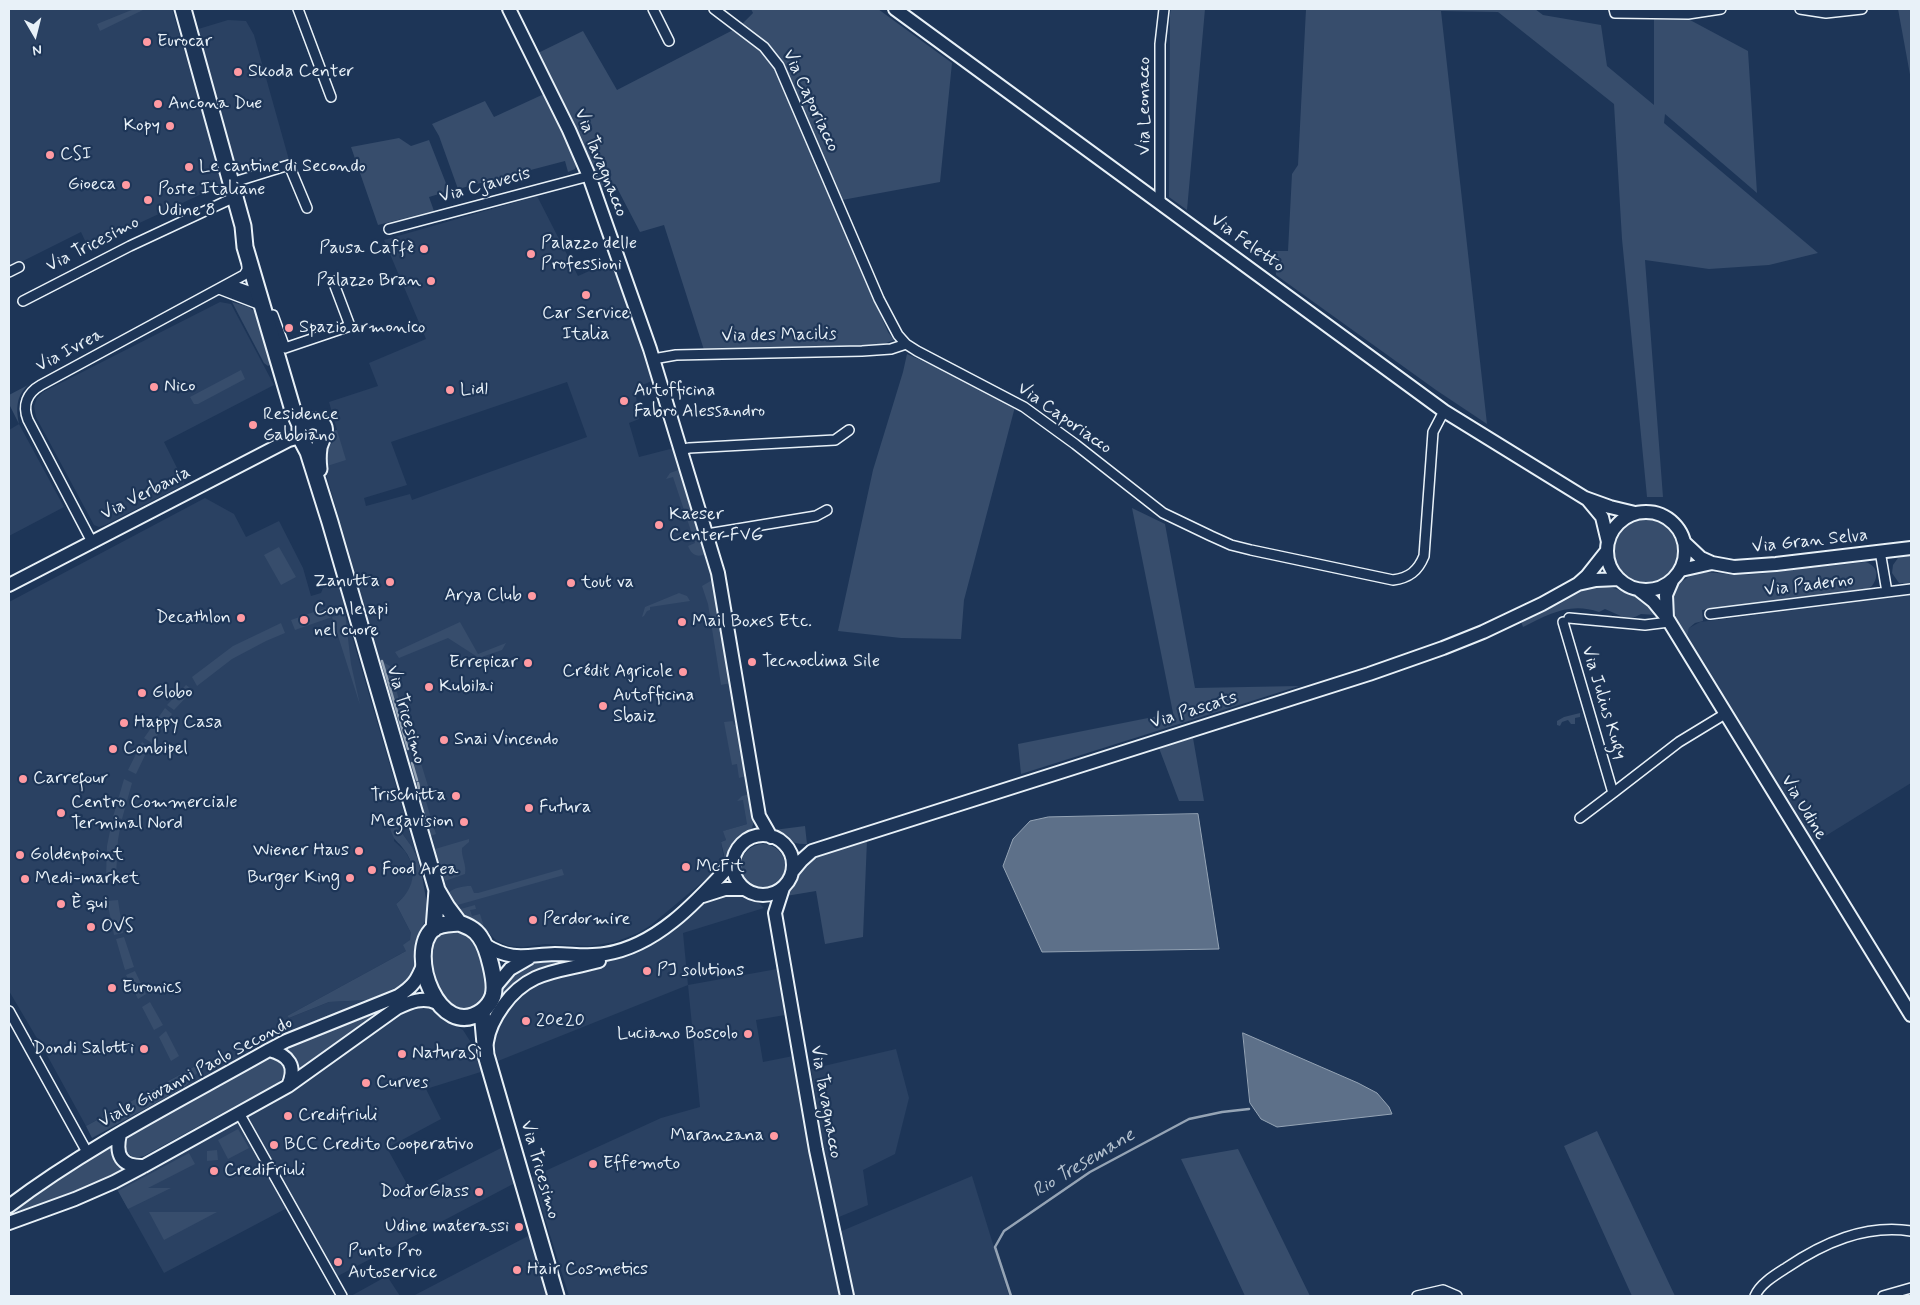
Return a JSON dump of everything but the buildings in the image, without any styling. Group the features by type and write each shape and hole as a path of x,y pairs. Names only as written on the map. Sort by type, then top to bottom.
{"main road":[{"name":"Via Tricesimo","path":"178,9 193,42"},
{"name":"Via Tricesimo","path":"183,9 264,311 292,407 307,435"},
{"name":"Via Tavagnacco","path":"509,9 590,176 653,359 718,573 759,816 771,837"},
{"name":"Via Feletto","path":"895,9 1444,411 1585,498 1635,513"},
{"name":"Via Tricesimo","path":"243,232 254,245 285,348 330,522 437,890 459,923"},
{"name":"Via Verbania","path":"9,585 289,440 307,435"},
{"name":"Via Feletto","path":"1585,498 1602,517 1606,529 1607,547"},
{"path":"1668,620 1666,595 1672,581 1680,570 1685,551 1684,542 1676,526 1666,517 1647,512 1635,513 1622,520 1613,529 1607,547 1608,562 1618,580 1639,590 1651,590 1662,587 1672,581"},
{"name":"Via Gran Selva","path":"1684,542 1701,558 1712,563 1734,567 1750,567 1911,548"},
{"name":"Via Pascats","path":"792,872 812,851 1434,652 1511,619 1578,584 1587,576 1607,547"},
{"name":"Via Gran Selva","path":"1680,570 1712,563"},
{"name":"Via Pascats","path":"1578,584 1596,580 1618,580"},
{"name":"Via Udine","path":"1639,590 1653,601 1668,620 1907,1000 1911,1015"},
{"name":"Via Tavagnacco","path":"751,838 759,816"},
{"path":"785,845 793,862 789,881 783,888 772,894 760,895 745,889 738,882 733,862 736,852 742,844 751,838 771,837 785,845 812,851"},
{"path":"486,1055 488,1037 496,1015 516,990 526,981 541,975 608,958 657,932 701,897 733,862"},
{"name":"Via Tavagnacco","path":"783,888 775,913 817,1159 847,1296"},
{"path":"701,897 716,890 745,889"},
{"name":"Via Tricesimo","path":"434,928 437,890"},
{"path":"760,895 775,913"},
{"path":"459,923 469,926 475,931 484,945 494,988 492,1000 482,1011 474,1016 455,1016 444,1010 437,1003 432,993 424,963 423,954 426,940 434,928 444,924 459,923"},
{"path":"484,945 510,955 531,957 553,954 600,955 624,950"},
{"path":"494,988 510,969 531,957"},
{"name":"Viale Giovanni Paolo Secondo","path":"9,1206 41,1182 87,1152 286,1041 398,996 412,987 424,963"},
{"path":"9,1223 75,1199 144,1166 288,1086 397,1008 412,1001 423,1000 437,1003"},
{"name":"Via Tricesimo","path":"482,1011 486,1055 556,1296"},
{"name":"Via Tricesimo","path":"465,1017 486,1055"},
{"path":"270,1050 285,1056 291,1064 292,1077 288,1086"},
{"path":"120,1134 118,1151 122,1159 128,1164 144,1166"}],"street":[{"path":"298,9 331,98"},
{"path":"653,9 669,41"},
{"name":"Via Caporiacco","path":"714,9 764,47 779,66 875,291 892,326 906,344 1024,407 1075,444 1163,513 1231,545 1393,580 1406,578 1413,573 1424,556 1432,432 1444,411"},
{"name":"Via Leonacco","path":"1160,203 1160,44 1164,9"},
{"path":"1614,9 1615,14 1688,14 1722,9"},
{"path":"1800,9 1826,13 1862,9"},
{"name":"Via Tricesimo","path":"22,301 130,246 233,190 289,165 307,208"},
{"name":"Via Cjavecis","path":"389,229 590,176"},
{"name":"Via Ivrea","path":"92,542 28,420 25,409 28,395 41,385 244,275 248,270 243,250 243,232"},
{"path":"9,272 19,267"},
{"path":"285,348 350,326 333,281"},
{"path":"229,284 260,294"},
{"path":"219,289 258,304 264,311"},
{"name":"Via Tricesimo","path":"260,294 268,300 285,348"},
{"name":"Via des Macilis","path":"653,359 676,355 862,351 891,349 906,344"},
{"path":"680,450 835,440 849,430"},
{"path":"707,534 816,516 827,510"},
{"path":"1880,551 1887,592"},
{"name":"Via Paderno","path":"1710,614 1911,590"},
{"name":"Via Julius Kugy","path":"1613,793 1566,620 1645,625 1668,620"},
{"name":"Via Julius Kugy","path":"1580,818 1679,742 1726,714"},
{"path":"9,1011 87,1152"},
{"path":"239,1113 342,1296"},
{"path":"1755,1296 1774,1276 1803,1256 1838,1239 1876,1230 1900,1229 1911,1231"},
{"path":"1884,1296 1911,1288"},
{"path":"1417,1296 1443,1290 1457,1296"}],"shaded area":[{"path":"9,9 172,9 223,184 88,247 81,232 9,268"},
{"path":"134,9 145,9 100,31 97,24"},
{"path":"751,9 878,9 952,63 940,182 842,200 779,58 757,36 741,25 753,13"},
{"path":"1171,9 1205,9 1187,210 1169,197"},
{"path":"1306,9 1535,9 1543,15 1601,25 1607,66 1654,105 1654,19 1690,20 1748,51 1757,193 1665,114 1664,123 1818,253 1769,265 1709,269 1645,260 1663,497 1647,497 1622,239 1614,104 1498,12 1441,11 1487,424 1436,390 1276,275 1274,251 1288,251 1292,174 1298,165"},
{"path":"1898,9 1911,9 1911,80"},
{"path":"228,20 246,21 254,35 289,160 238,175 195,30"},
{"path":"733,30 758,47 772,63 888,332 894,340 881,345 845,347 704,350 664,225 640,232 615,184 602,190 582,141 538,53 583,31 617,90"},
{"path":"544,94 577,162 575,169 568,172 565,161 458,189 439,136 432,124 485,101 494,117"},
{"path":"399,138 411,146 429,140 449,191 429,197 434,211 378,225 351,147"},
{"path":"537,196 578,276 612,261 652,381 635,388 639,419 629,423 639,457 674,448 711,564 749,790 750,823 724,831 726,840 721,842 724,859 718,869 651,925 638,933 615,942 590,946 545,944 523,947 509,946 497,941 477,922 463,915 454,906 448,893 324,467 337,430 329,402 378,386 369,363 426,339 384,240","holes":["567,382 587,437 412,500 410,494 366,506 364,498 407,485 391,442"]},
{"path":"220,302 231,304 274,385 164,442 185,484 105,525 99,527 94,525 36,417 34,406 37,398 43,392"},
{"path":"232,302 249,307 255,312 271,360 270,365 268,366 264,363"},
{"path":"907,354 1016,403 964,600 961,639 901,638 838,631 873,470"},
{"path":"241,370 245,379 198,404 194,404 190,397"},
{"path":"28,385 19,398 17,413 19,424 9,404 9,395"},
{"path":"19,424 64,507 9,536 9,430"},
{"path":"337,430 346,460 324,467 325,454 333,441 333,431"},
{"path":"681,469 708,553 701,555 693,554 688,546 695,543 673,477 666,479 670,473"},
{"name":"Centro Commerciale Terminal Nord","path":"205,498 234,514 246,537 279,521 303,568 311,596 321,593 323,588 340,583 345,613 417,857 397,826 394,841 405,851 410,860 413,878 407,894 396,904 411,933 411,937 406,951 287,1016 289,1018 329,1002 368,1000 265,1044 185,1087 208,1059 86,1126 9,991 9,602"},
{"path":"1132,508 1165,524 1195,688 1299,686 1021,774 1018,744 1173,713"},
{"path":"1639,519 1651,519 1668,528 1675,539 1677,551 1675,563 1668,574 1651,583 1639,583 1627,578 1618,569 1613,557 1613,545 1618,533 1627,524"},
{"path":"279,547 296,577 281,585 264,555"},
{"path":"1911,555 1911,584 1899,583 1892,573 1893,565 1898,558"},
{"path":"1865,562 1873,567 1876,574 1875,582 1869,589 1702,610 1703,621 1695,623 1689,628 1688,642 1672,613 1670,594 1673,588 1691,575 1706,572 1738,575 1758,574"},
{"path":"714,579 731,683 721,685 708,604 702,586"},
{"path":"1603,586 1633,595 1646,604 1655,615 1641,614 1635,617 1623,617 1605,609 1599,612 1579,608 1551,614 1523,627 1521,621 1551,605 1582,591"},
{"path":"679,593 687,596 690,601 650,607 650,610 642,617 645,607"},
{"path":"1911,595 1911,783 1811,845 1688,642 1689,628 1700,622"},
{"path":"328,607 332,617 295,630 291,620"},
{"path":"345,613 351,664 360,705 332,617"},
{"path":"460,622 478,654 506,643 502,650 479,658 448,638 399,658 395,652"},
{"path":"281,623 285,633 232,659 197,686 192,677 233,646"},
{"path":"380,660 398,671 402,684 395,686 413,747 406,750"},
{"path":"186,685 193,690 174,710 167,705"},
{"path":"165,708 172,714 152,743 144,738"},
{"path":"1580,713 1580,717 1575,718 1575,724 1571,724 1568,720 1562,722 1560,726 1557,725 1557,721 1564,717"},
{"path":"733,721 734,725 738,724 747,776 739,778 737,764 732,765 724,722"},
{"path":"1193,738 1204,801 1179,801 1159,748"},
{"path":"142,742 149,747 136,774 128,770"},
{"path":"420,760 428,786 418,789 410,763"},
{"path":"124,779 132,783 122,819 113,817"},
{"path":"750,794 754,821 751,832 733,849 722,865 724,855 721,842 726,840 723,831 747,824 743,800 737,801 742,796"},
{"path":"424,795 436,834 431,836 420,796"},
{"path":"1198,814 1219,949 1042,952 1003,866 1013,839 1030,821 1048,817"},
{"path":"112,821 121,823 116,876 106,876 107,846"},
{"path":"397,826 417,857 428,910 426,919 415,942 414,968 411,975 400,986 368,1000 329,1002 289,1018 287,1016 406,951 403,945 410,940 411,933 396,904 407,893 413,873 409,858 395,839 390,828"},
{"path":"805,826 807,844 797,844 789,841 774,830"},
{"path":"469,839 469,842 462,848 465,874 445,881 435,849"},
{"path":"867,840 863,937 825,944 816,891 786,896 799,872 811,860"},
{"path":"759,844 767,844 779,850 785,866 779,882 767,888 759,888 747,882 741,870 741,862 747,850"},
{"path":"562,869 564,875 454,906 448,893 464,886 471,886 474,893 478,893"},
{"path":"722,894 742,895 758,902 764,908 683,933 688,985 498,1061 493,1041 496,1023 526,986 627,956 661,937 702,903"},
{"path":"118,900 123,933 114,935 107,901"},
{"path":"475,905 476,909 470,910 472,916 480,914 485,930 477,922 457,910"},
{"path":"456,928 467,932 474,941 482,958 487,978 488,988 483,1003 470,1011 449,1007 437,983 431,962 430,952 435,937 442,932"},
{"path":"124,937 134,967 125,970 116,939"},
{"path":"550,960 571,963 503,998 498,998 506,981 518,970 532,963"},
{"path":"777,969 785,1015 756,1020 763,1062 793,1056 839,1295 569,1296 532,1177 661,1118 700,1107 688,985"},
{"path":"135,971 146,994 138,999 126,975"},
{"path":"150,1002 163,1025 154,1030 142,1007"},
{"path":"419,1004 431,1007 444,1019 463,1030 479,1055 484,1071 426,1089 441,1119 387,1148 412,1193 505,1146 515,1183 336,1277 248,1119 248,1115 403,1008"},
{"path":"381,1011 296,1072 285,1049"},
{"path":"166,1031 179,1056 171,1061 159,1037"},
{"path":"1243,1033 1377,1093 1389,1107 1392,1114 1277,1127 1261,1119 1250,1103"},
{"path":"896,1049 909,1098 895,1154 863,1170 868,1205 834,1219 811,1069"},
{"path":"272,1057 279,1060 284,1068 283,1077 279,1082 144,1156 134,1158 126,1152 123,1146 127,1135"},
{"path":"210,1058 185,1087 92,1138 86,1126"},
{"path":"234,1123 239,1123 244,1128 287,1208 164,1273 117,1189"},
{"path":"238,1129 249,1148 228,1159 218,1140"},
{"path":"1597,1131 1675,1296 1632,1296 1564,1146"},
{"path":"114,1143 127,1166 104,1179 9,1217 9,1212 93,1155"},
{"path":"1238,1149 1310,1296 1245,1296 1181,1159"},
{"path":"217,1150 218,1160 207,1161 207,1151"},
{"path":"189,1153 195,1164 148,1188 171,1188 128,1209 118,1191"},
{"path":"972,1176 1009,1296 851,1296 837,1233"},
{"path":"149,1212 217,1212 164,1240"},
{"path":"530,1235 548,1296 413,1296"},
{"path":"387,1276 400,1296 351,1296"}],"waterway":[{"path":"382,661 408,749"},
{"path":"412,763 417,780"},
{"path":"418,783 419,788"},
{"name":"Rio Tresemane","path":"1011,1296 995,1247 1004,1231 1090,1172 1189,1119 1249,1109"}],"place":[{"name":"Eurocar","path":"147,42"},
{"name":"Skoda Center","path":"238,72"},
{"name":"Ancona Due","path":"158,104"},
{"name":"Kopy","path":"170,126"},
{"name":"CSI","path":"50,155"},
{"name":"Le cantine di Secondo","path":"189,167"},
{"name":"Gioeca","path":"126,185"},
{"name":"Poste Italiane Udine 8","path":"148,200"},
{"name":"Pausa Caffè","path":"424,249"},
{"name":"Palazzo delle Professioni","path":"531,254"},
{"name":"Palazzo Bran","path":"431,281"},
{"name":"Car Service Italia","path":"586,295"},
{"name":"Spazio armonico","path":"289,328"},
{"name":"Nico","path":"154,387"},
{"name":"Lidl","path":"450,390"},
{"name":"Autofficina Fabro Alessandro","path":"624,401"},
{"name":"Residence Gabbiano","path":"253,425"},
{"name":"Kaeser Center FVG","path":"659,525"},
{"name":"Zanutta","path":"390,582"},
{"name":"tout va","path":"571,583"},
{"name":"Arya Club","path":"532,596"},
{"name":"Decathlon","path":"241,618"},
{"name":"Con le api nel cuore","path":"304,620"},
{"name":"Mail Boxes Etc.","path":"682,622"},
{"name":"Tecnoclima Sile","path":"752,662"},
{"name":"Errepicar","path":"528,663"},
{"name":"Crédit Agricole","path":"683,672"},
{"name":"Kubilai","path":"429,687"},
{"name":"Globo","path":"142,693"},
{"name":"Autofficina Sbaiz","path":"603,706"},
{"name":"Happy Casa","path":"124,723"},
{"name":"Snai Vincendo","path":"444,740"},
{"name":"Conbipel","path":"113,749"},
{"name":"Carrefour","path":"23,779"},
{"name":"Trischitta","path":"456,796"},
{"name":"Futura","path":"529,808"},
{"name":"Centro Commerciale Terminal Nord","path":"61,813"},
{"name":"Megavision","path":"464,822"},
{"name":"Wiener Haus","path":"359,851"},
{"name":"Goldenpoint","path":"20,855"},
{"name":"McFit","path":"686,867"},
{"name":"Food Area","path":"372,870"},
{"name":"Burger King","path":"350,878"},
{"name":"Medi-market","path":"25,879"},
{"name":"È qui","path":"61,904"},
{"name":"Perdormire","path":"533,920"},
{"name":"OVS","path":"91,927"},
{"name":"PJ solutions","path":"647,971"},
{"name":"Euronics","path":"112,988"},
{"name":"20e20","path":"526,1021"},
{"name":"Luciano Boscolo","path":"748,1034"},
{"name":"Dondi Salotti","path":"144,1049"},
{"name":"NaturaSì","path":"402,1054"},
{"name":"Curves","path":"366,1083"},
{"name":"Credifriuli","path":"288,1116"},
{"name":"Maranzana","path":"774,1136"},
{"name":"BCC Credito Cooperativo","path":"274,1145"},
{"name":"Effemoto","path":"593,1164"},
{"name":"CrediFriuli","path":"214,1171"},
{"name":"DoctorGlass","path":"479,1192"},
{"name":"Udine materassi","path":"519,1227"},
{"name":"Punto Pro Autoservice","path":"338,1262"},
{"name":"Hair Cosmetics","path":"517,1270"}]}
